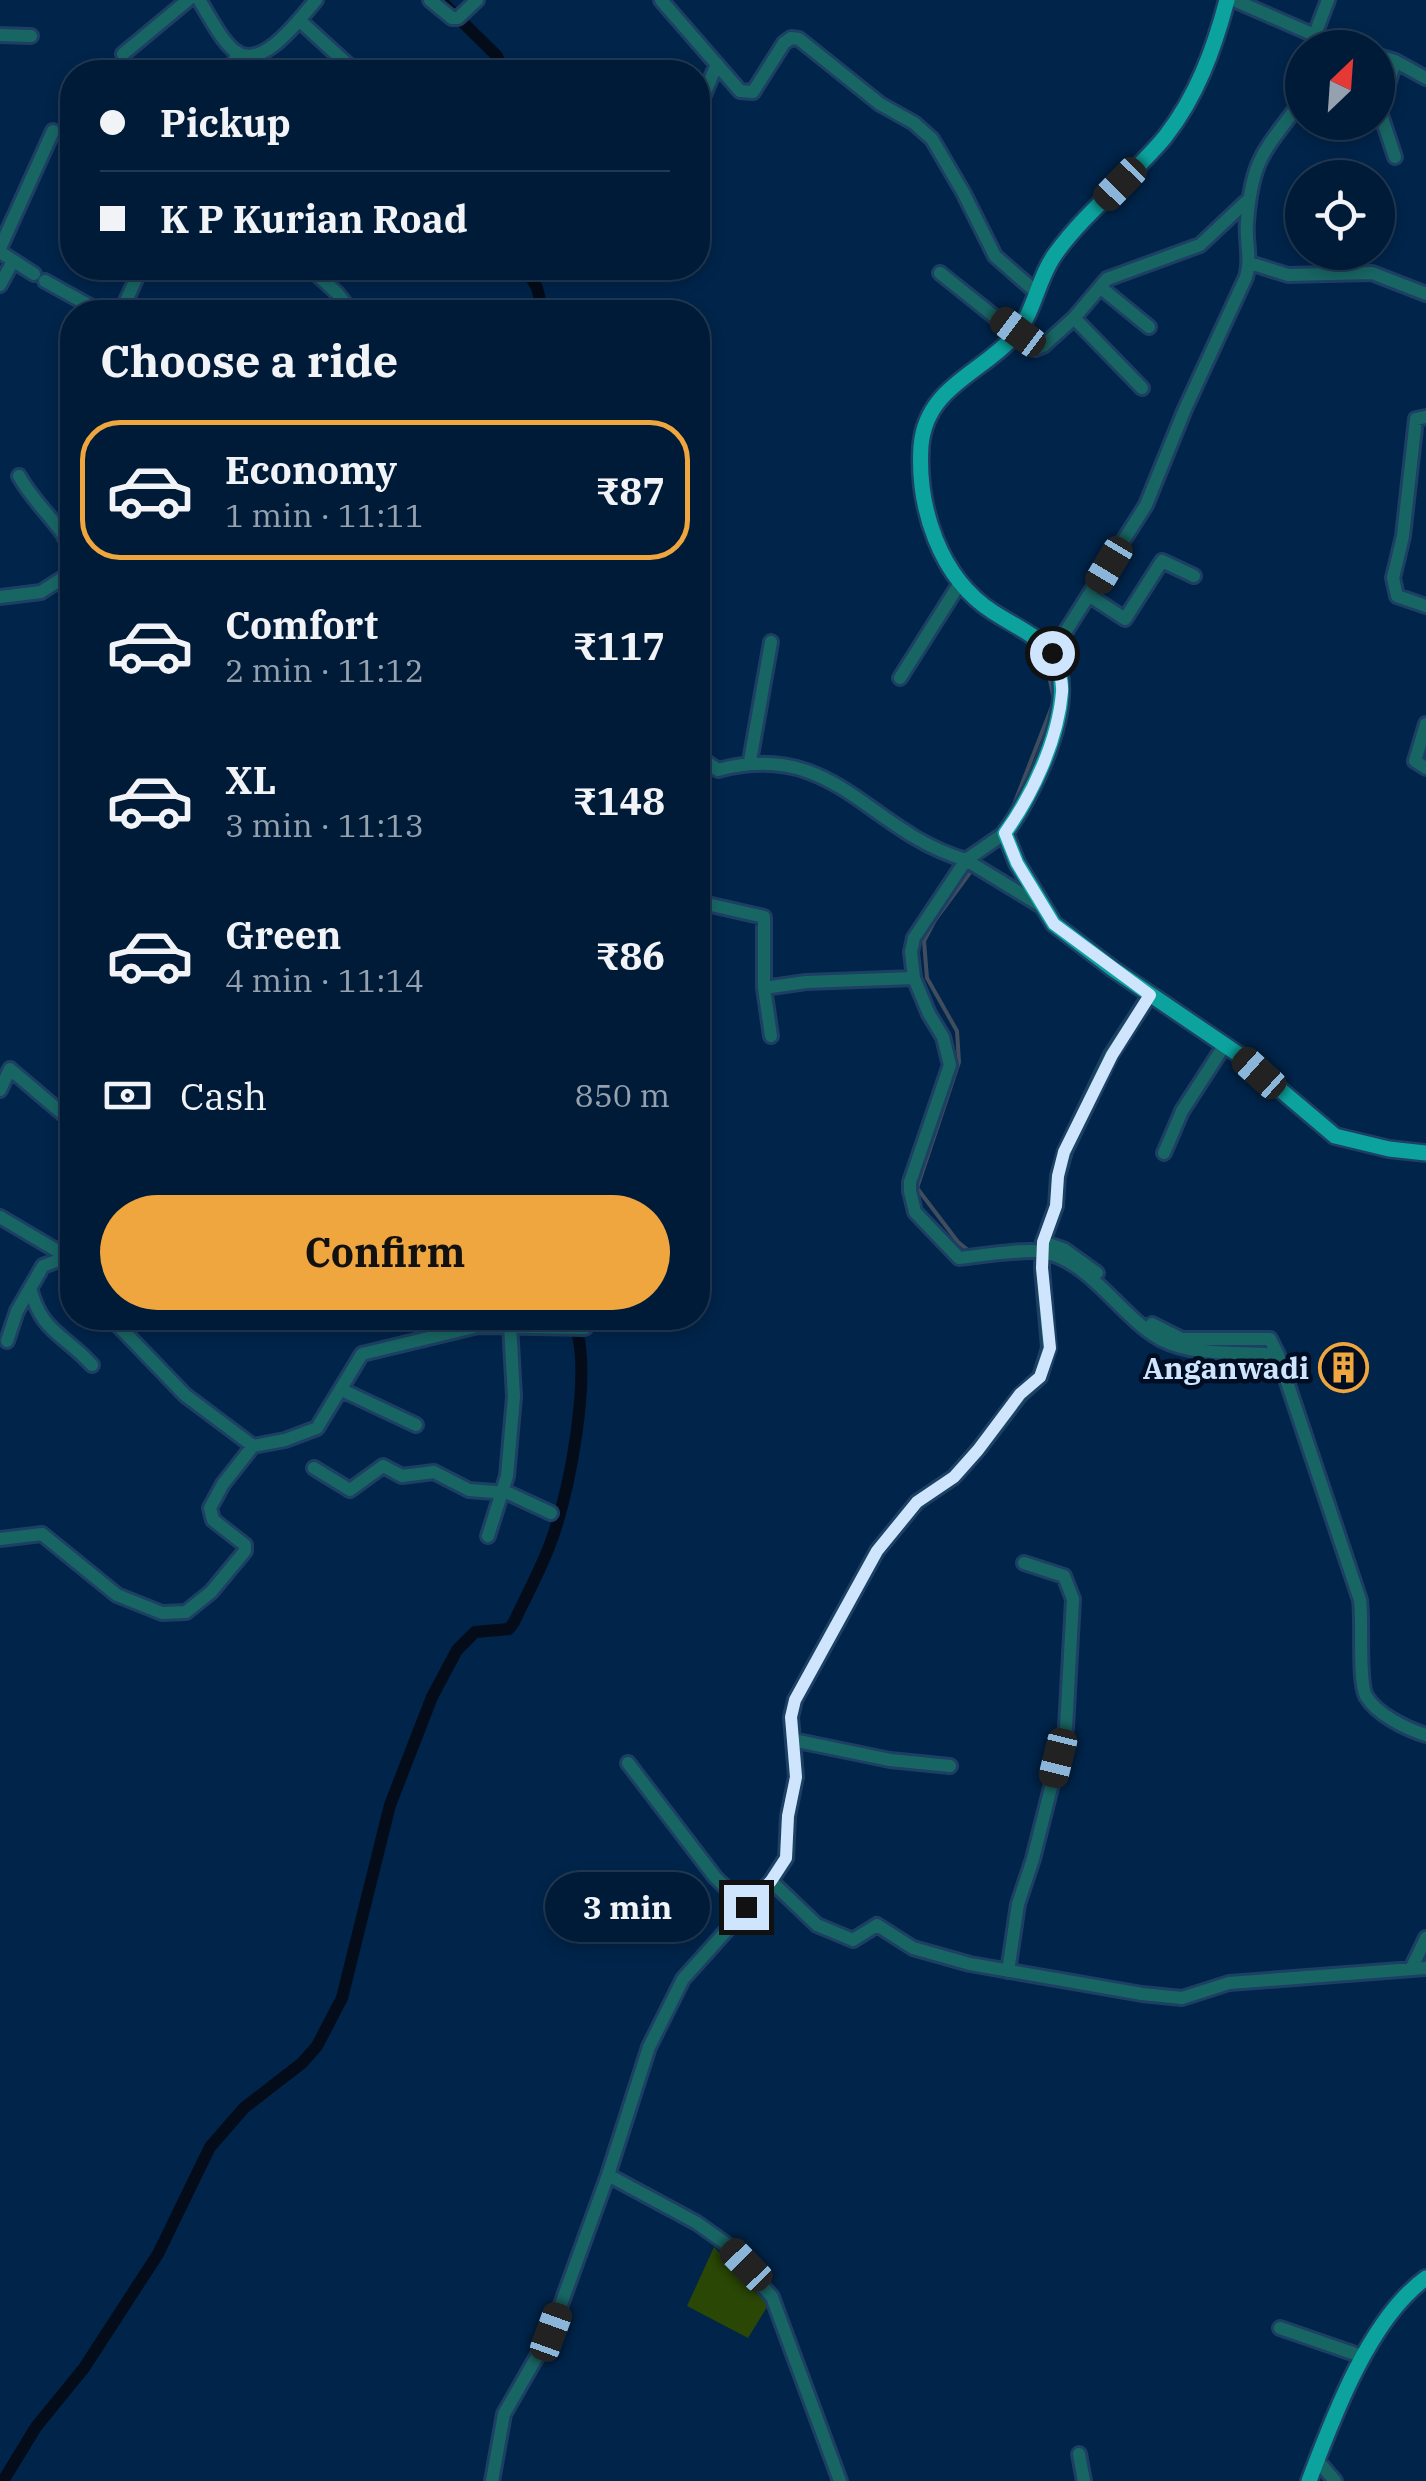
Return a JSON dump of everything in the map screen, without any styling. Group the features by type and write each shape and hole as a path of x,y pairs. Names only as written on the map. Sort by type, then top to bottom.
{"main road":[{"path":"1231,0 1212,57 1166,136 1054,255 1018,332 940,398 922,445 925,500 938,548 960,583 978,603 1052,653 1062,690 1052,738 1022,809 1005,833 1017,863 1054,924 1238,1054 1335,1136 1426,1153"},
{"path":"1309,2481 1364,2357 1403,2294 1426,2278"}],"street":[{"path":"122,54 188,0"},
{"path":"199,0 236,52 234,60"},
{"path":"236,52 259,55 280,41 316,0"},
{"path":"430,0 452,18 460,17 476,0"},
{"path":"661,0 740,91 753,92 784,43 799,38 880,104 914,123 932,139 995,256 1036,292"},
{"path":"1231,0 1305,30"},
{"path":"1317,30 1328,0"},
{"path":"299,20 343,60"},
{"path":"0,34 31,36"},
{"path":"1395,61 1426,78"},
{"path":"710,80 717,64"},
{"path":"1052,653 1146,504 1250,263 1246,246 1255,167 1285,122"},
{"path":"53,131 0,250 80,300"},
{"path":"1389,140 1395,157"},
{"path":"940,273 1035,348 1043,346 1100,287 1121,272 1200,246 1249,199"},
{"path":"0,286 13,260"},
{"path":"1250,263 1288,274 1372,273 1426,294"},
{"path":"323,280 343,300"},
{"path":"1100,287 1149,327"},
{"path":"1074,318 1142,388"},
{"path":"1426,417 1416,419 1393,578 1397,596 1426,606"},
{"path":"19,476 30,497 60,530"},
{"path":"1090,596 1125,620 1162,561 1194,576"},
{"path":"0,597 41,592 60,580"},
{"path":"900,678 960,583"},
{"path":"750,761 771,642"},
{"path":"1426,724 1415,760 1426,768"},
{"path":"710,764 718,770 750,761 793,764 828,780 893,824 947,854 966,860 1043,907"},
{"path":"1005,833 966,860 919,927 911,952 914,978 944,1037 950,1065 910,1182 915,1212 958,1258 1043,1247 1093,1280 1144,1328 1166,1342 1208,1351 1278,1354 1360,1600 1366,1696 1400,1726 1426,1735"},
{"path":"710,905 764,918 764,988 771,1036"},
{"path":"764,988 806,982 914,978"},
{"path":"492,2481 504,2414 551,2332 649,2047 673,1996 683,1979 771,1881 786,1858 788,1816 796,1777 791,1717 795,1700 877,1551 917,1502 954,1477 1020,1394 1040,1377 1050,1348 1043,1247 1056,1206 1064,1152 1112,1055 1150,995"},
{"path":"1164,1153 1182,1111 1224,1046"},
{"path":"0,1090 10,1070 60,1111"},
{"path":"0,1218 60,1253"},
{"path":"7,1340 17,1311 43,1266 60,1262"},
{"path":"30,1288 36,1311 50,1331 73,1344 92,1365"},
{"path":"123,1330 185,1395 252,1446"},
{"path":"0,1538 42,1534 118,1594 162,1613 186,1612 211,1592 245,1552 245,1544 212,1518 210,1508 252,1446 285,1440 317,1428 362,1354 461,1330"},
{"path":"488,1536 507,1476 514,1397 510,1330"},
{"path":"342,1390 416,1425"},
{"path":"314,1468 350,1490 383,1466 402,1476 434,1472 469,1490 508,1493 550,1513"},
{"path":"1008,1971 1018,1904 1066,1728 1073,1599 1064,1576 1024,1563"},
{"path":"792,1740 890,1760 950,1766"},
{"path":"628,1763 715,1877 746,1907"},
{"path":"771,1881 817,1926 853,1940 878,1925 912,1948 970,1964 1182,1998 1228,1983 1419,1967 1426,1938"},
{"path":"608,2175 697,2223 725,2243 772,2298 840,2481"},
{"path":"1280,2328 1364,2357"},
{"path":"1079,2454 1084,2481"},
{"path":"1317,2460 1336,2481"}],"green space":[{"path":"714,2247 769,2304 748,2338 687,2306"}],"waterway":[{"path":"440,0 498,60"},
{"path":"533,280 540,300"},
{"path":"1045,656 1053,695"},
{"path":"1013,807 1053,704"},
{"path":"969,874 924,941 927,978 957,1031 959,1062 917,1188 969,1251"},
{"path":"3,2481 36,2427 84,2368 158,2254 210,2147 244,2108 302,2063 317,2046 342,1998 390,1805 432,1697 457,1650 475,1632 509,1629 553,1536 576,1436 581,1381 578,1335"}],"place":[{"name":"Anganwadi","path":"1344,1367"}],"route":[{"path":"746,1907 786,1858 788,1816 796,1777 791,1717 795,1700 877,1551 917,1502 954,1477 1020,1394 1040,1377 1050,1348 1043,1242 1056,1206 1064,1152 1112,1055 1150,995 1054,924 1017,863 1005,833 1022,809 1052,738 1062,690 1052,653"}]}
